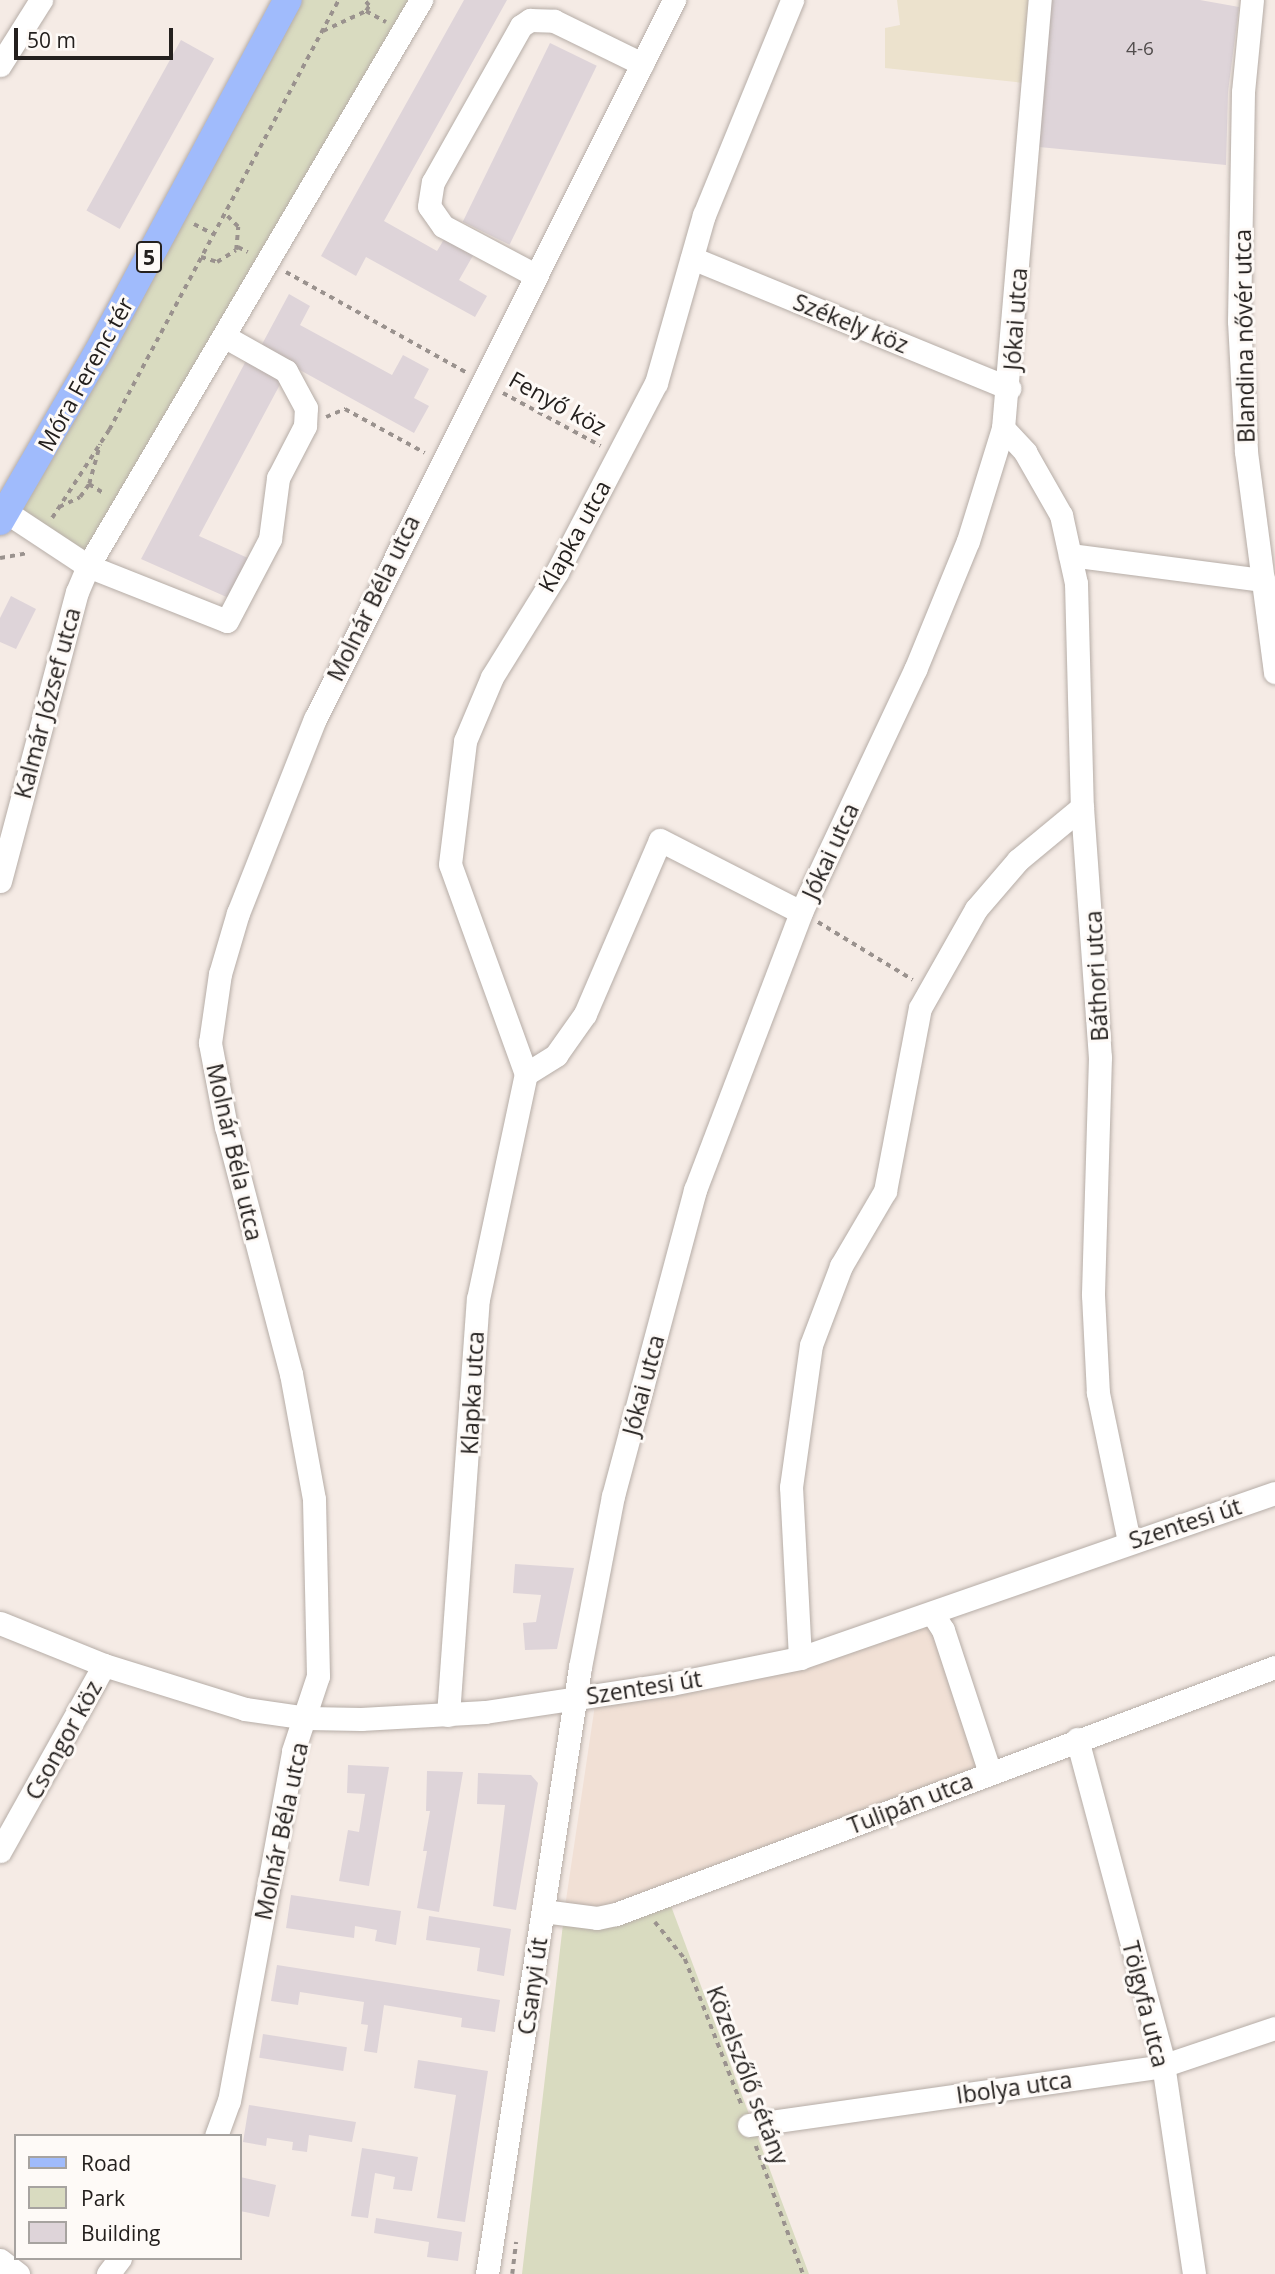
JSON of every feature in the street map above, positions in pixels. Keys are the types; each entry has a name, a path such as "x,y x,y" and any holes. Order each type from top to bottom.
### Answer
{"main road":[{"name":"Móra Ferenc tér","path":"3,517 97,354 288,0"}],"street":[{"path":"0,65 41,0"},
{"path":"88,566 421,0"},
{"name":"Molnár Béla utca","path":"217,2134 229,2101 293,1751 308,1718 318,1676 314,1499 291,1374 226,1127 210,1043 220,974 238,914 304,744 440,462 674,0"},
{"name":"Klapka utca","path":"448,1715 478,1299 526,1074 450,864 454,806 465,741 492,677 557,572 656,383 692,258 745,107 792,0"},
{"name":"Jókai utca","path":"575,1698 613,1496 695,1190 801,912 915,670 968,541 1003,428 1009,388 1040,0"},
{"name":"Blandina nővér utca","path":"1252,0 1242,165 1239,321 1246,452 1275,671"},
{"path":"535,275 443,226 429,206 433,182 514,32 535,10 642,64"},
{"name":"Székely köz","path":"692,258 1009,388"},
{"path":"223,336 286,370 300,390 305,426"},
{"name":"Móra Ferenc tér","path":"3,517 88,566 227,621 270,540 278,478 305,426"},
{"name":"Báthori utca","path":"1003,428 1025,452 1061,515 1076,583 1082,807 1100,1057 1093,1295 1098,1393 1129,1541"},
{"path":"1070,555 1263,580"},
{"name":"Kalmár József utca","path":"0,881 77,592 88,566"},
{"path":"800,1658 791,1487 811,1345 841,1266 885,1191 920,1008 975,909 1018,860 1082,807"},
{"path":"526,1074 556,1055 585,1014 660,840 801,912"},
{"name":"Szentesi út","path":"0,1623 104,1665 232,1706 308,1718 448,1715 671,1685 800,1658 1129,1541 1275,1493"},
{"path":"932,1613 943,1630 990,1773"},
{"name":"Csongor köz","path":"0,1851 104,1665"},
{"name":"Tulipán utca","path":"542,1911 597,1918 633,1908 1275,1667"},
{"name":"Csanyi út","path":"486,2274 575,1698"},
{"name":"Tölgyfa utca","path":"1077,1740 1163,2065 1194,2274"},
{"name":"Ibolya utca","path":"749,2125 1163,2065 1275,2028"},
{"path":"0,2260 18,2274"},
{"path":"107,2274 118,2260"}],"path":[{"path":"47,526 100,442 339,0"},
{"path":"322,32 366,12 369,6 364,0"},
{"path":"201,257 217,262 236,250 238,228 224,213"},
{"name":"Fenyő köz","path":"267,262 618,456"},
{"path":"305,426 345,409 440,462"},
{"path":"58,507 80,497 89,484 97,471 100,442"},
{"path":"0,558 30,552 36,544"},
{"path":"801,912 930,990"},
{"name":"Közelszőlő sétány","path":"633,1908 673,1938 685,1959 803,2274"}],"shaded area":[{"path":"897,0 1031,0 1024,83 885,68 885,28 900,25"},
{"path":"927,1618 982,1771 620,1907 565,1907 595,1705"}],"green space":[{"path":"289,0 420,0 88,566 8,511"},
{"path":"665,1890 809,2274 522,2274 565,1907 597,1912"}],"building":[{"path":"464,0 507,0 384,221 437,251 446,236 475,252 459,280 487,296 475,317 366,257 356,276 321,256"},
{"path":"1049,0 1200,0 1239,7 1228,92 1226,165 1039,147"},
{"path":"181,40 214,58 120,229 86,211"},
{"path":"550,43 597,66 510,245 463,222"},
{"path":"289,294 310,306 300,325 392,375 403,355 429,369 414,398 429,406 414,433 260,348"},
{"path":"248,357 284,377 199,536 250,559 231,599 141,559"},
{"path":"11,596 36,609 16,649 0,642 0,618"},
{"path":"515,1564 574,1568 557,1649 525,1650 523,1623 536,1622 541,1595 513,1593"},
{"path":"348,1765 389,1767 369,1886 339,1881 348,1830 359,1832 365,1794 347,1793"},
{"path":"427,1771 463,1772 439,1912 417,1908 427,1851 423,1851 430,1811 426,1811"},
{"path":"478,1773 531,1775 538,1783 516,1910 493,1906 505,1805 477,1804"},
{"path":"291,1895 401,1911 396,1945 375,1941 377,1930 355,1926 354,1938 286,1928"},
{"path":"429,1916 511,1929 504,1976 477,1971 480,1948 426,1940"},
{"path":"277,1965 500,2000 495,2032 461,2027 462,2018 384,2005 377,2053 364,2051 368,2025 361,2024 364,2002 300,1992 298,2005 271,2001"},
{"path":"263,2034 347,2047 343,2071 259,2058"},
{"path":"418,2060 488,2071 465,2222 437,2218 456,2095 414,2088"},
{"path":"249,2105 356,2122 352,2142 309,2135 307,2152 292,2150 293,2142 267,2138 266,2146 243,2142"},
{"path":"362,2148 418,2157 412,2191 393,2189 395,2177 375,2173 368,2218 351,2216"},
{"path":"242,2177 276,2185 269,2217 242,2211"},
{"path":"376,2218 462,2232 458,2261 427,2257 429,2242 374,2233"}]}
